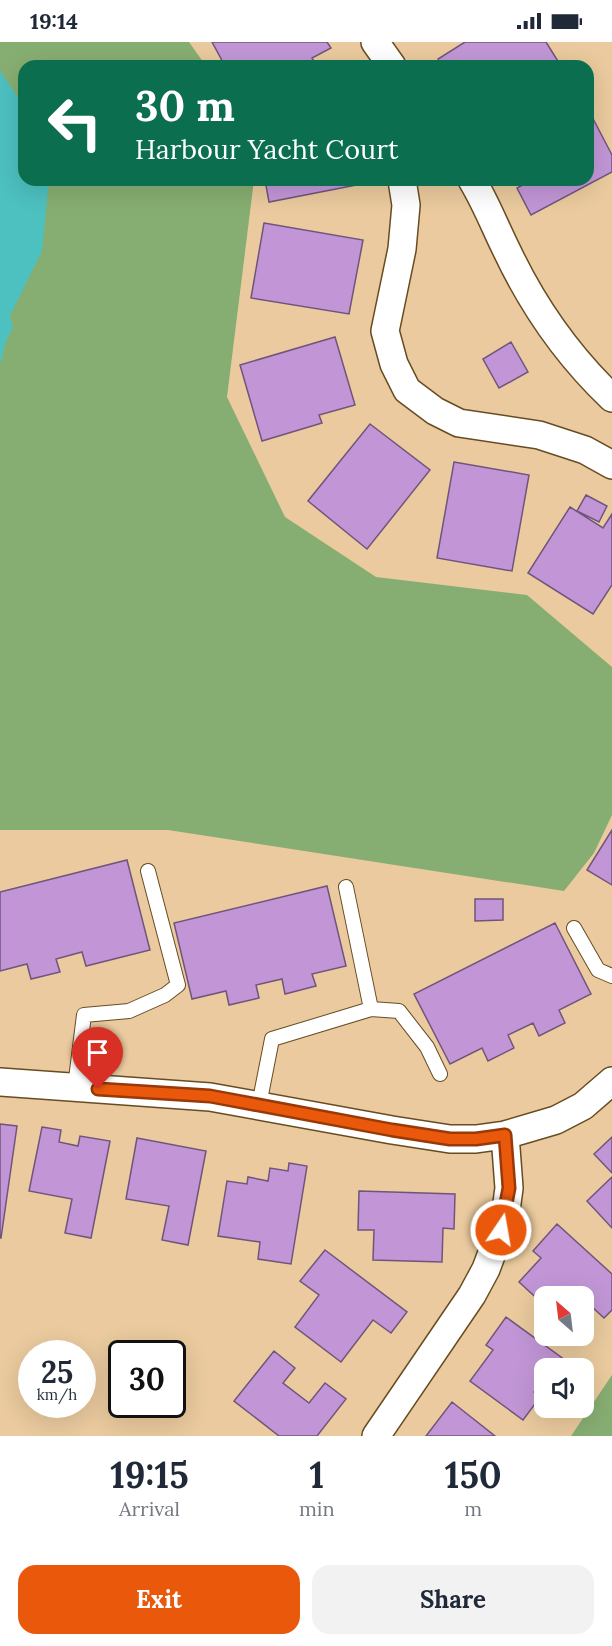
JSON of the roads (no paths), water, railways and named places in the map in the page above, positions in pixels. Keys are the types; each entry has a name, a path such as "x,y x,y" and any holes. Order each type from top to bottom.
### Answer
{"street":[{"path":"373,42 377,60"},
{"path":"373,42 387,60"},
{"path":"403,186 406,205 402,249 385,331 394,364 407,390 435,411 459,423 539,435 585,450 612,465"},
{"path":"475,186 530,296 559,339 588,375 612,398"},
{"path":"0,1082 210,1096 392,1130 450,1139 476,1139 505,1135 556,1120 583,1106 612,1081"},
{"path":"376,1436 472,1295 486,1269 497,1242 509,1188 505,1135"}],"lane":[{"path":"75,1087 84,1015 129,1011 165,996 178,985 148,871"},
{"path":"346,887 371,1009"},
{"path":"574,928 598,970 612,976"},
{"path":"259,1105 272,1039 371,1009 399,1011 427,1047 440,1074"}],"water":[{"path":"0,71 18,97 18,186 48,186 42,251 10,316 13,327 6,341 0,365"}]}
